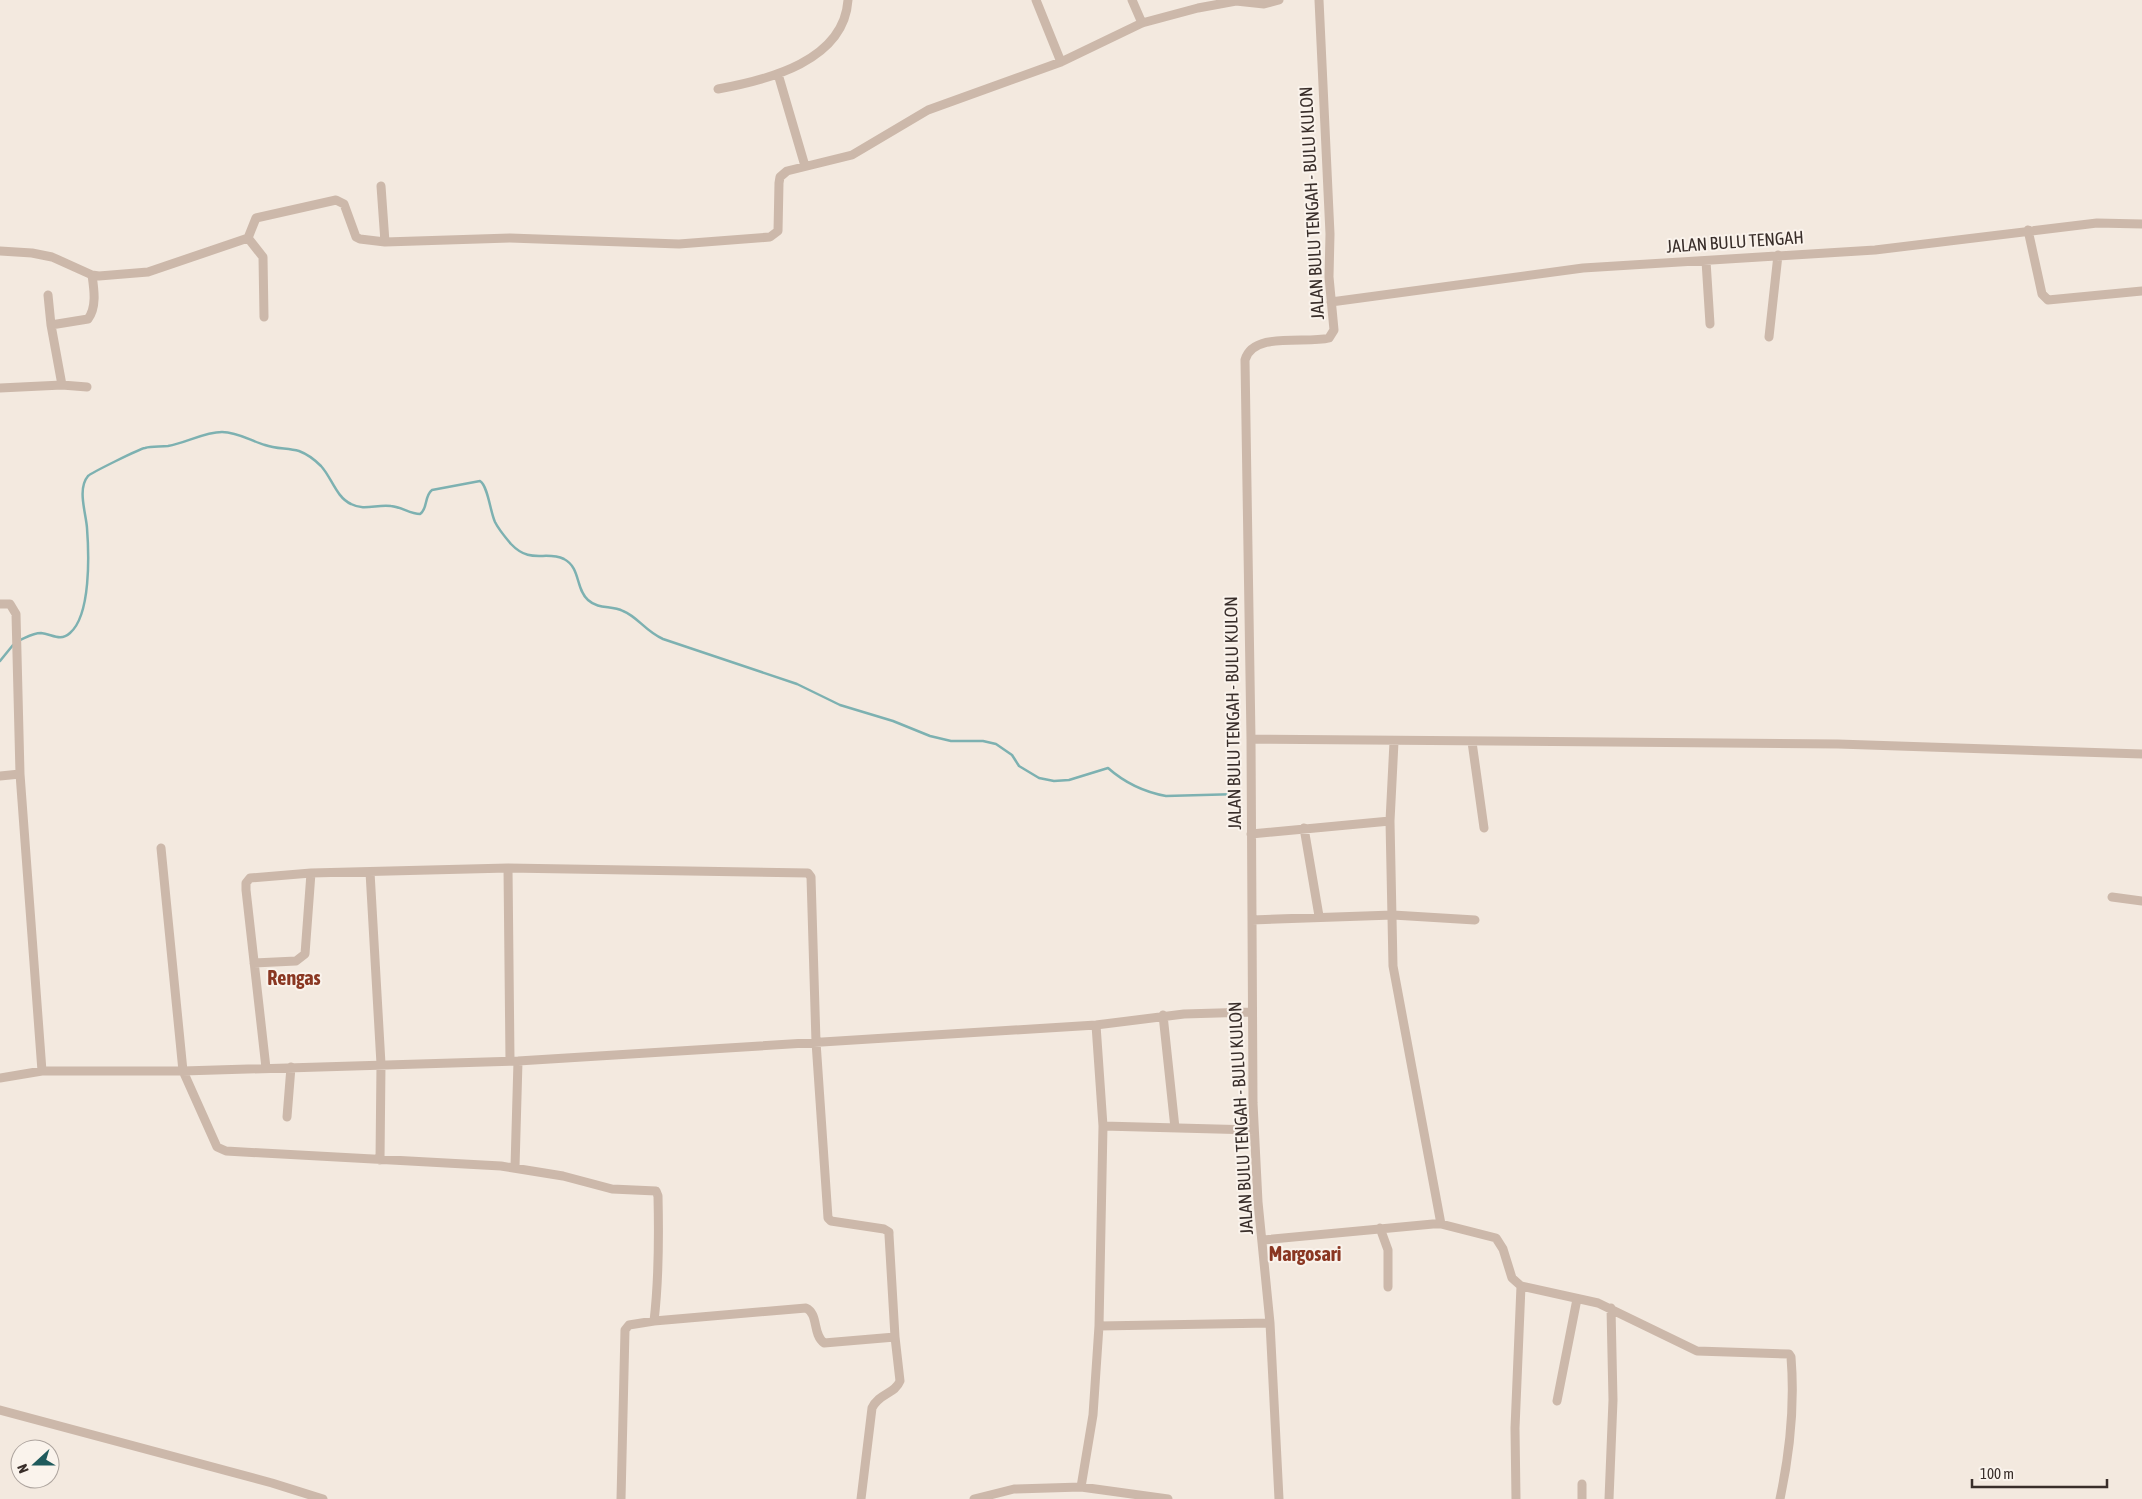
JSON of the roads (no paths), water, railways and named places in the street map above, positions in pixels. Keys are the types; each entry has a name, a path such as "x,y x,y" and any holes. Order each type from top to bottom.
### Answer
{"street":[{"path":"718,89 778,74 820,52 843,21 848,0"},
{"path":"1036,0 1061,62"},
{"path":"1132,0 1142,23"},
{"path":"0,251 32,252 52,257 92,275 148,272 248,238 256,218 336,200 344,204 356,237 385,242 510,238 679,244 770,237 778,231 779,226 780,177 792,169 852,155 928,110 1061,62 1142,23 1236,0 1264,4 1280,0"},
{"name":"JALAN BULU TENGAH - BULU KULON","path":"1279,1499 1270,1323 1258,1202 1254,1130 1251,739 1245,360 1251,348 1261,343 1329,338 1334,330 1335,324 1331,302 1319,0"},
{"path":"778,74 805,166"},
{"path":"381,186 385,242"},
{"name":"JALAN BULU TENGAH","path":"1331,302 1583,268 1706,261 1778,254 1875,250 2097,223 2142,224"},
{"path":"2028,230 2042,294 2048,300 2142,291"},
{"path":"248,238 263,257 264,317"},
{"path":"1769,337 1778,254"},
{"path":"1706,261 1710,324"},
{"path":"51,325 88,319 92,314 93,303 92,275"},
{"path":"48,295 51,325 62,385"},
{"path":"0,388 62,385 87,387"},
{"path":"0,604 10,604 16,614 20,774 42,1071"},
{"path":"1251,739 1394,742 1838,744 2142,754"},
{"path":"1394,742 1390,820 1393,966 1441,1224"},
{"path":"1472,742 1484,828"},
{"path":"0,776 20,774"},
{"path":"1251,834 1390,820"},
{"path":"1304,828 1319,916"},
{"path":"161,848 183,1071 214,1143 222,1149 515,1167 562,1176 612,1189 656,1190 658,1196 659,1233 658,1282 654,1321"},
{"path":"266,1068 246,883 250,878 311,873 508,868 808,872 811,877 816,1042 828,1218 831,1222 884,1228 889,1232 895,1337 900,1381 898,1387 881,1396 872,1408 861,1499"},
{"path":"508,868 514,1060 515,1167"},
{"path":"370,872 381,1064 380,1160"},
{"path":"254,963 281,963 296,961 304,957 311,873"},
{"path":"2112,897 2142,900"},
{"path":"1252,920 1319,916 1393,915 1475,920"},
{"path":"0,1078 42,1071 183,1071 514,1060 1096,1024 1162,1015 1252,1012"},
{"path":"1162,1015 1175,1128"},
{"path":"1081,1487 1093,1415 1099,1326 1103,1126 1096,1024"},
{"path":"286,1117 291,1067"},
{"path":"1103,1126 1254,1130"},
{"path":"1263,1240 1441,1224 1496,1238 1503,1249 1512,1278 1521,1286 1598,1303 1697,1351 1789,1354 1792,1357 1793,1410 1789,1455 1780,1499"},
{"path":"1380,1228 1388,1250 1388,1287"},
{"path":"1516,1499 1515,1428 1521,1286"},
{"path":"1557,1401 1577,1299"},
{"path":"621,1499 625,1330 629,1325 654,1321 806,1308 812,1314 817,1336 824,1343 895,1337"},
{"path":"1609,1499 1613,1400 1611,1308"},
{"path":"1099,1326 1270,1323"},
{"path":"0,1410 272,1483 323,1499"},
{"path":"1582,1484 1582,1499"},
{"path":"974,1499 1014,1490 1081,1487 1168,1499"}],"waterway":[{"path":"20,640 38,633 56,637 66,636 77,624 82,613 88,568 83,488 88,476 115,461 145,448 182,443 215,432 228,432 269,446 299,451 314,459 325,471 342,497 351,504 361,507 391,506 420,514 432,490 480,481 485,488 495,522 511,544 518,550 532,556 551,556 564,559 573,568 581,590 592,603 619,609 663,639 797,684 840,705 893,721 930,736 951,741 983,741 996,744 1012,755 1019,766 1039,778 1054,781 1069,780 1108,768 1135,786 1166,796 1239,794"},
{"path":"0,661 13,645"}],"district":[{"name":"Rengas","path":"294,978"},
{"name":"Margosari","path":"1305,1254"}]}
